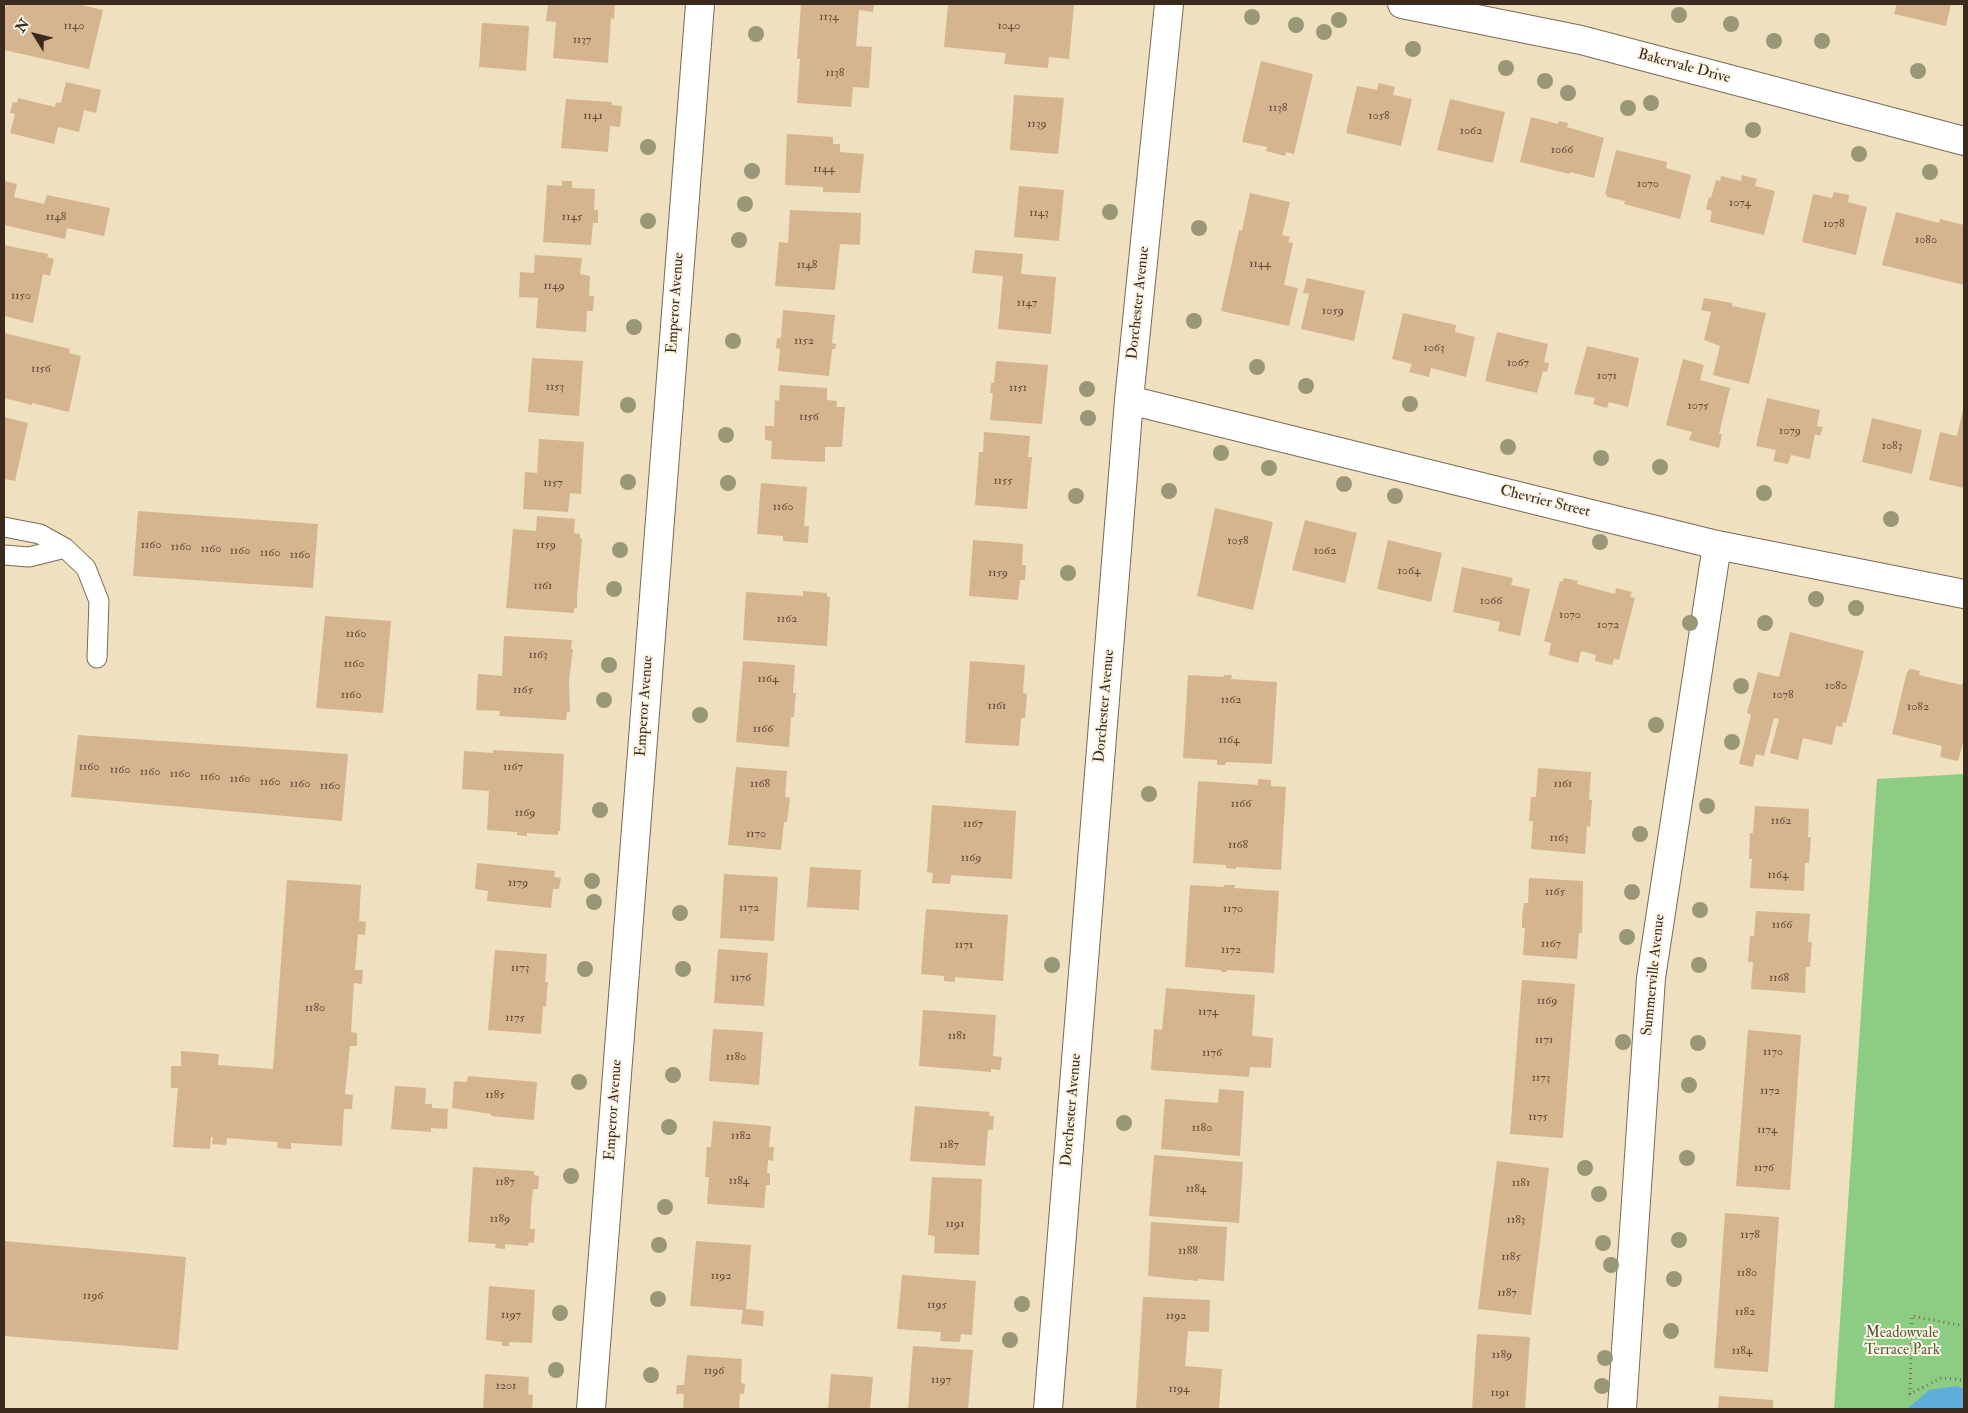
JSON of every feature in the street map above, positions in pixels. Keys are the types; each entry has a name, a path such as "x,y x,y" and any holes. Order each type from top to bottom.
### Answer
{"street":[{"name":"Emperor Avenue","path":"591,1409 700,4"},
{"name":"Dorchester Avenue","path":"1048,1409 1129,400 1169,4"},
{"name":"Bakervale Drive","path":"1402,4 1581,40 1964,141"},
{"name":"Chevrier Street","path":"1129,400 1717,544 1964,594"},
{"name":"Summerville Avenue","path":"1622,1409 1651,978 1717,544"}],"lane":[{"path":"4,527 40,534 65,548 86,568 99,601 97,658"},
{"path":"4,555 29,557 65,548"}],"path":[{"path":"1964,1326 1912,1316 1910,1394 1941,1378 1964,1380"}],"green space":[{"name":"Meadowvale Terrace Park","path":"1964,774 1964,1409 1834,1409 1877,779"}],"water":[{"path":"1956,1386 1964,1389 1964,1409 1907,1409 1929,1390"}],"building":[{"path":"6,4 77,4 103,10 89,69 4,50 4,15"},
{"path":"548,4 615,4 614,19 611,18 608,63 553,58 556,22 546,21"},
{"path":"801,4 874,4 873,12 859,10 856,46 872,47 869,88 853,87 851,107 797,103 800,59 797,59"},
{"path":"948,4 1074,5 1069,59 1049,57 1048,68 1004,64 1006,53 944,47"},
{"path":"1897,4 1951,4 1946,26 1894,14"},
{"path":"482,23 529,26 526,71 479,67"},
{"path":"1261,61 1313,74 1294,154 1286,152 1285,156 1266,151 1267,147 1242,142"},
{"path":"66,82 101,90 96,113 84,110 79,132 58,127 54,144 10,133 15,114 10,113 13,102 17,103 18,98 55,107 56,102 61,103"},
{"path":"1379,83 1395,87 1393,95 1412,99 1401,146 1346,133 1357,86 1377,90"},
{"path":"1014,95 1064,98 1058,154 1010,150"},
{"path":"566,99 612,102 611,105 622,106 620,127 610,126 608,152 561,148"},
{"path":"1450,99 1505,112 1493,163 1437,150"},
{"path":"1531,117 1558,124 1559,121 1568,123 1567,127 1604,138 1594,178 1520,162"},
{"path":"787,134 833,137 833,144 840,144 840,152 864,154 860,193 823,192 823,187 785,185"},
{"path":"1616,150 1667,162 1666,168 1691,175 1680,219 1624,204 1625,201 1607,197 1605,194"},
{"path":"1742,175 1757,179 1755,186 1775,191 1764,235 1710,222 1712,211 1706,209 1716,180 1720,181 1721,176 1741,181"},
{"path":"4,181 17,184 14,197 44,204 47,195 110,208 104,236 67,228 65,239 4,225"},
{"path":"562,181 572,181 572,188 595,189 594,210 598,210 598,223 593,223 591,245 543,242 547,185 562,186"},
{"path":"1019,186 1064,190 1059,241 1014,237"},
{"path":"1834,192 1849,195 1848,202 1867,207 1856,255 1802,242 1813,194 1832,198"},
{"path":"1250,193 1290,202 1282,235 1290,237 1288,242 1293,243 1284,285 1298,288 1289,326 1221,311 1239,230 1242,231"},
{"path":"790,210 861,213 860,245 840,244 835,290 775,286 779,242 788,243"},
{"path":"1896,212 1939,223 1940,219 1964,225 1964,285 1882,265"},
{"path":"4,245 48,254 47,257 54,259 50,276 43,274 33,323 4,316"},
{"path":"975,250 1023,254 1021,274 1056,277 1051,334 998,329 1003,276 972,273"},
{"path":"535,255 582,258 580,274 590,276 589,296 594,296 593,311 587,311 586,332 536,328 538,298 519,297 520,272 534,273"},
{"path":"1307,278 1365,291 1354,341 1301,329 1309,294 1303,293"},
{"path":"1704,298 1732,303 1732,306 1766,313 1749,384 1713,375 1720,346 1704,340 1711,312 1701,310"},
{"path":"783,310 835,315 832,343 836,344 835,349 832,349 829,376 778,371 780,349 776,348 777,338 781,338"},
{"path":"1403,313 1456,325 1455,332 1475,337 1466,377 1431,368 1429,377 1409,372 1412,364 1392,359"},
{"path":"1497,332 1548,344 1544,362 1549,363 1547,372 1543,371 1537,393 1485,381"},
{"path":"4,333 70,349 69,353 81,356 69,412 4,398"},
{"path":"1587,346 1639,358 1628,407 1609,402 1607,408 1593,404 1595,398 1574,394"},
{"path":"532,358 583,361 579,416 528,412"},
{"path":"1683,359 1704,365 1700,380 1730,388 1719,434 1722,434 1719,448 1689,440 1692,432 1666,425"},
{"path":"996,361 1048,365 1042,424 990,420 993,393 990,393 991,383 994,383"},
{"path":"780,385 827,388 827,400 837,401 836,407 845,407 842,447 825,447 825,462 771,459 772,441 765,440 765,426 774,426 775,400 779,401"},
{"path":"1767,398 1820,410 1817,426 1823,427 1820,436 1815,434 1810,459 1791,455 1788,464 1773,461 1776,450 1756,446"},
{"path":"1963,410 1964,488 1929,480 1940,432 1957,436"},
{"path":"4,417 28,423 15,481 4,479"},
{"path":"1872,418 1922,430 1912,474 1862,462"},
{"path":"984,432 1030,436 1028,457 1032,457 1027,509 975,505 979,452 983,452"},
{"path":"539,439 584,442 581,494 570,493 568,512 523,509 525,472 537,473"},
{"path":"761,483 807,487 804,526 809,526 808,543 783,541 783,536 757,534"},
{"path":"1215,508 1273,522 1253,610 1197,596"},
{"path":"138,511 318,524 313,588 133,576"},
{"path":"537,516 575,519 574,533 580,534 582,539 577,608 574,608 574,613 506,608 513,529 536,531"},
{"path":"1305,520 1357,533 1345,583 1292,570"},
{"path":"973,540 1023,544 1022,565 1026,565 1025,580 1020,580 1018,600 969,596"},
{"path":"1388,540 1442,553 1431,602 1377,589"},
{"path":"1462,567 1513,578 1511,585 1530,589 1520,636 1498,631 1500,622 1453,612"},
{"path":"1564,578 1578,581 1577,584 1615,594 1616,588 1632,592 1630,597 1635,598 1619,660 1614,659 1612,665 1595,661 1596,655 1581,651 1578,663 1549,655 1551,643 1544,641 1560,581 1562,582"},
{"path":"803,591 827,593 827,597 830,597 827,646 743,640 746,592 803,596"},
{"path":"325,616 391,621 383,713 316,708"},
{"path":"1790,632 1864,651 1846,723 1843,722 1842,727 1836,726 1832,745 1803,738 1798,760 1770,753 1779,719 1774,718 1764,756 1756,754 1753,767 1739,764 1751,715 1747,713 1758,672 1779,677"},
{"path":"504,636 572,640 571,649 573,649 569,680 570,712 567,712 566,720 499,716 500,711 476,710 478,674 502,676"},
{"path":"743,661 795,665 793,693 796,693 794,717 791,717 789,747 736,742"},
{"path":"970,661 1025,665 1023,693 1027,694 1025,718 1021,718 1019,746 965,743"},
{"path":"1910,669 1920,671 1919,675 1962,685 1964,679 1964,739 1958,761 1940,757 1942,746 1892,734 1907,672"},
{"path":"1188,675 1224,677 1224,675 1232,675 1231,679 1277,682 1272,764 1226,762 1225,765 1217,765 1217,760 1183,758"},
{"path":"78,735 348,754 342,821 71,797"},
{"path":"493,750 564,754 560,831 558,831 558,835 527,833 527,836 517,835 517,832 487,830 489,791 462,789 464,751 493,753"},
{"path":"736,767 787,771 785,797 790,798 787,822 784,822 781,850 728,845"},
{"path":"1538,768 1591,772 1589,800 1592,800 1590,827 1587,826 1585,854 1531,849 1533,821 1529,821 1531,797 1536,797"},
{"path":"1258,779 1271,780 1271,786 1286,787 1281,870 1236,867 1236,869 1226,868 1226,865 1193,863 1198,781 1258,785"},
{"path":"932,805 1016,811 1012,879 951,875 950,884 932,883 933,873 927,872"},
{"path":"1755,806 1809,809 1808,837 1811,837 1809,863 1805,863 1804,891 1750,888 1752,859 1749,859 1750,833 1753,833"},
{"path":"477,863 555,871 554,877 561,878 559,889 553,889 551,908 487,901 488,891 475,889"},
{"path":"810,867 861,870 859,910 807,907"},
{"path":"724,874 778,877 774,941 720,938"},
{"path":"1529,878 1583,881 1582,933 1579,933 1577,959 1523,955 1525,928 1522,928 1522,916 1524,903 1528,903"},
{"path":"287,880 361,885 359,921 366,922 365,935 358,934 355,970 363,970 362,984 354,983 351,1032 357,1033 357,1046 350,1046 345,1094 353,1095 352,1109 344,1109 342,1146 291,1143 291,1149 277,1148 278,1142 227,1138 226,1145 212,1144 213,1137 211,1137 210,1149 173,1147 178,1088 171,1088 171,1066 181,1066 181,1051 219,1054 218,1065 273,1069"},
{"path":"1190,885 1224,887 1224,885 1235,885 1234,888 1279,891 1274,973 1227,970 1227,972 1221,972 1221,970 1185,967"},
{"path":"926,909 1008,915 1003,981 955,977 955,982 944,981 944,976 921,974"},
{"path":"1756,911 1810,914 1808,942 1812,942 1810,967 1806,967 1805,993 1751,989 1753,962 1748,962 1750,936 1754,936"},
{"path":"718,949 768,953 764,1006 714,1003"},
{"path":"495,950 547,954 545,982 548,982 546,1007 543,1006 541,1034 488,1030"},
{"path":"1522,980 1575,984 1563,1138 1510,1134"},
{"path":"1166,988 1255,995 1252,1036 1273,1038 1271,1068 1250,1067 1249,1077 1151,1070 1154,1029 1162,1030"},
{"path":"923,1010 996,1015 993,1056 1002,1057 1000,1070 991,1069 991,1072 919,1066"},
{"path":"713,1029 763,1032 759,1085 709,1081"},
{"path":"1748,1030 1801,1035 1790,1190 1736,1186"},
{"path":"468,1076 537,1082 534,1120 491,1116 491,1114 452,1108 454,1081 467,1082"},
{"path":"395,1086 426,1088 425,1104 432,1104 432,1108 448,1109 447,1129 431,1128 431,1132 391,1129"},
{"path":"1219,1089 1244,1091 1240,1156 1161,1149 1165,1099 1218,1103"},
{"path":"915,1106 990,1112 989,1116 994,1116 993,1130 988,1130 985,1166 910,1161"},
{"path":"713,1121 771,1126 769,1147 774,1147 773,1161 768,1160 767,1173 770,1173 770,1185 766,1185 764,1208 707,1204 709,1177 705,1177 707,1147 711,1147"},
{"path":"1154,1155 1243,1162 1239,1223 1149,1216"},
{"path":"1497,1161 1549,1168 1531,1315 1478,1309"},
{"path":"473,1167 534,1171 534,1175 539,1176 538,1189 533,1189 531,1209 530,1229 535,1229 534,1243 529,1242 528,1246 505,1244 505,1249 495,1248 496,1244 468,1242"},
{"path":"932,1177 982,1179 979,1255 934,1253 935,1236 928,1235"},
{"path":"1725,1213 1779,1217 1768,1372 1714,1368"},
{"path":"1151,1222 1227,1227 1224,1281 1198,1279 1198,1281 1148,1276"},
{"path":"4,1241 186,1257 178,1350 4,1336"},
{"path":"696,1241 751,1245 746,1309 764,1311 763,1326 741,1324 743,1310 690,1306"},
{"path":"902,1275 976,1281 972,1335 961,1334 960,1342 940,1341 941,1332 897,1329"},
{"path":"489,1286 535,1290 532,1343 509,1342 509,1346 502,1346 502,1342 486,1340"},
{"path":"1143,1297 1210,1300 1209,1332 1188,1331 1185,1366 1222,1369 1219,1409 1136,1409"},
{"path":"1477,1334 1530,1337 1525,1409 1472,1409"},
{"path":"913,1346 973,1350 968,1409 908,1409"},
{"path":"687,1355 742,1359 741,1383 745,1384 744,1394 740,1394 739,1409 683,1409 684,1394 676,1394 677,1385 684,1385"},
{"path":"485,1374 529,1377 528,1394 533,1395 532,1409 483,1409"},
{"path":"831,1374 873,1377 870,1409 828,1409"},
{"path":"1719,1396 1773,1400 1773,1409 1718,1409"}]}
